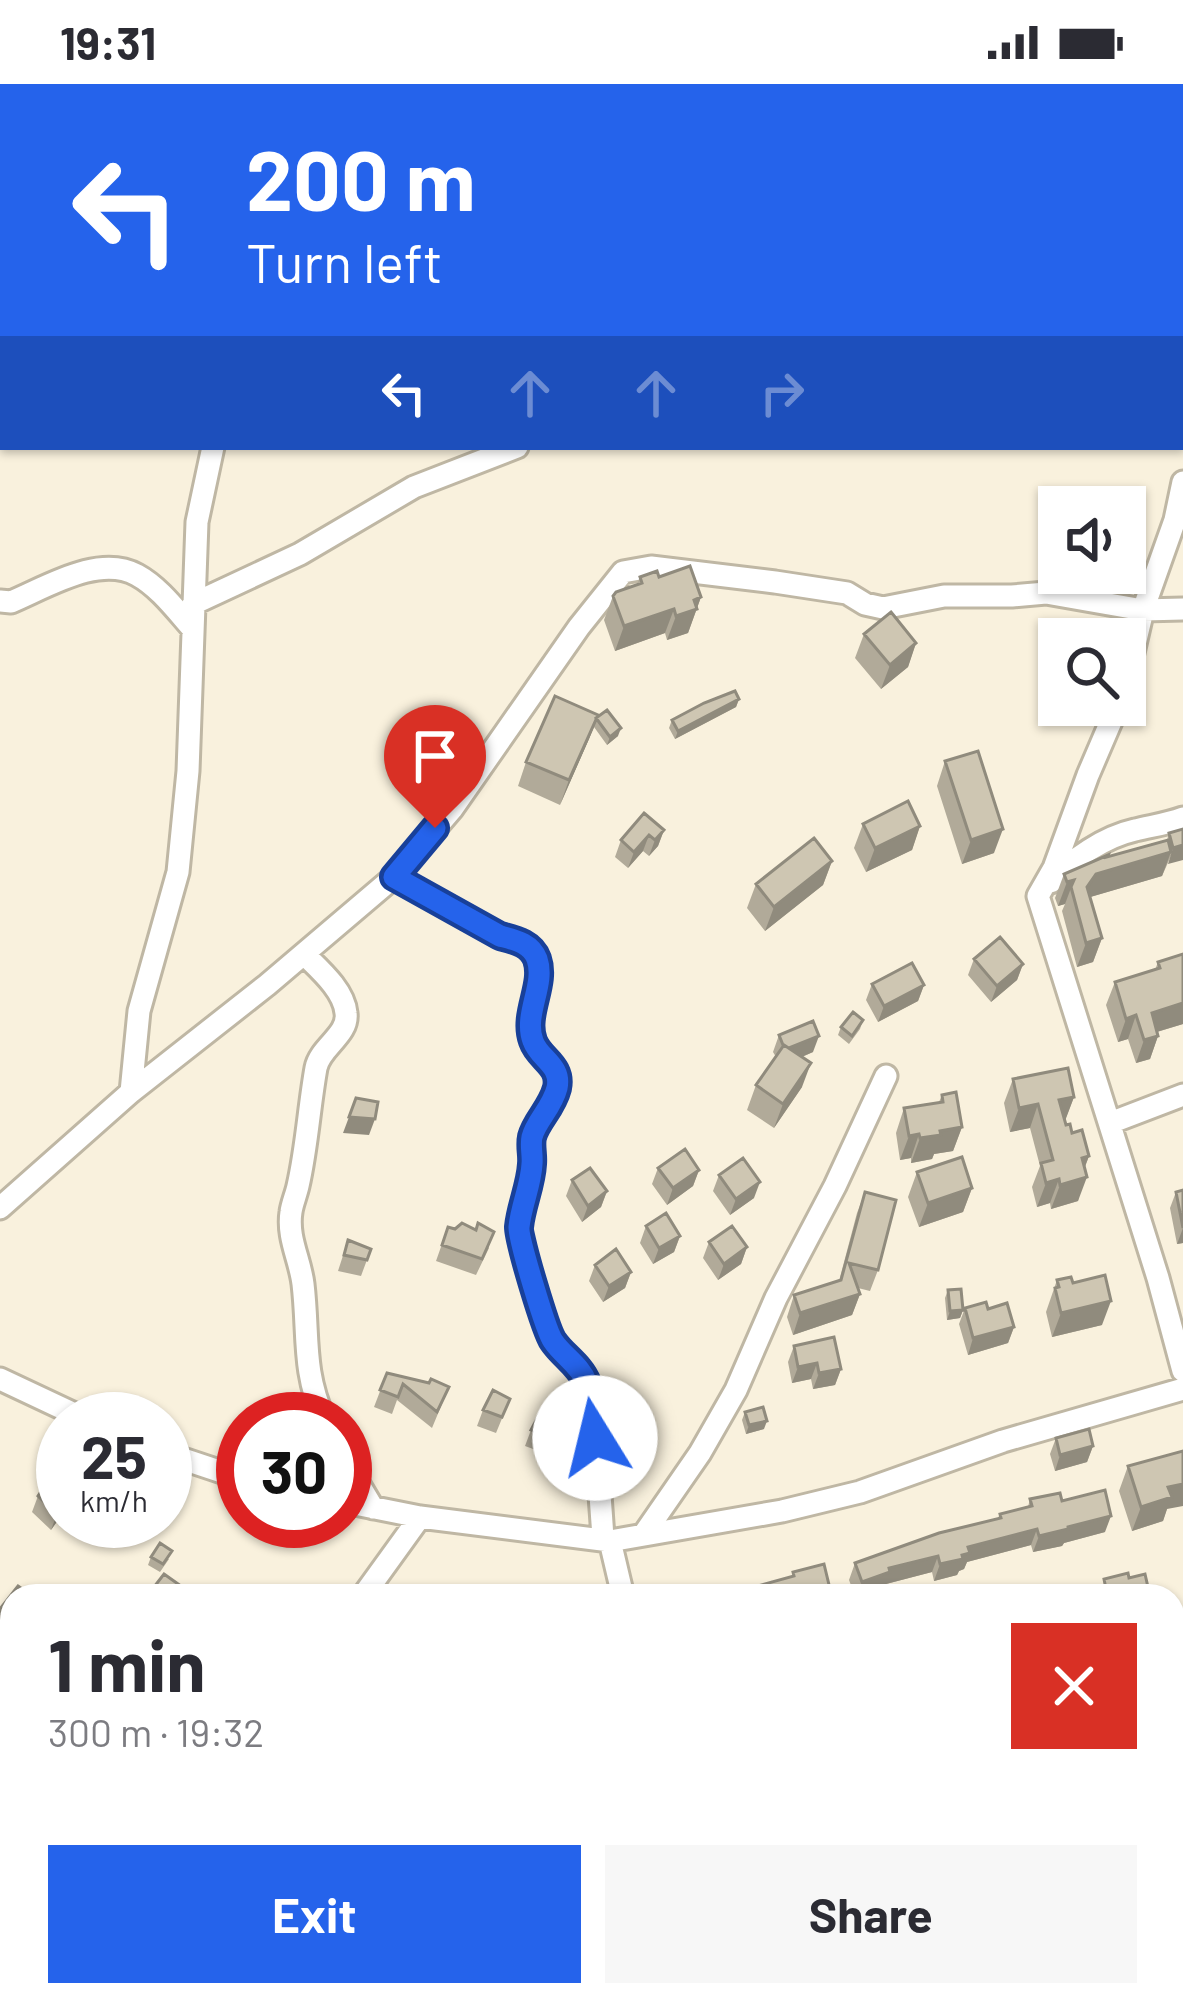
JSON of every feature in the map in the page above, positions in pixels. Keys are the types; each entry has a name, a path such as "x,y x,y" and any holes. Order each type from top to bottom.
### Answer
{"street":[{"path":"131,1092 139,1011 178,872 188,771 197,523 212,450"},
{"path":"193,604 300,554 414,487 509,450"},
{"path":"1142,618 1183,482"},
{"path":"0,1208 131,1092 394,877 452,809 623,572 651,567 775,582 847,593 883,608 944,596 1046,593 1144,610 1183,609"},
{"path":"0,601 11,602 83,572 123,570 140,576 192,628"},
{"path":"1109,726 1054,868 1038,896 1183,1371"},
{"path":"1038,896 1063,869 1097,846 1130,831 1183,818"},
{"path":"394,877 500,936 519,941 536,956 532,1038 556,1071 558,1083 531,1141 532,1164 518,1237 544,1326 588,1384 606,1540 619,1584"},
{"path":"304,954 331,982 346,1010 343,1028 317,1063 291,1214 290,1237 303,1282 307,1372 314,1392"},
{"path":"644,1534 736,1390 886,1076"},
{"path":"1110,1123 1183,1095"},
{"path":"0,1378 36,1395"},
{"path":"373,1508 606,1540 782,1511 860,1492 1003,1441 1183,1389"},
{"path":"372,1584 420,1517"}],"building":[{"path":"690,566 701,597 694,600 697,609 676,616 674,609 624,626 613,596 616,592 642,583 640,577 657,571 659,577"},
{"path":"891,612 916,643 890,665 864,634"},
{"path":"735,691 739,699 678,731 672,720"},
{"path":"555,696 598,715 569,780 526,762"},
{"path":"607,710 621,728 610,737 596,718"},
{"path":"978,751 1003,829 971,840 945,761"},
{"path":"908,801 920,826 875,848 863,824"},
{"path":"644,813 664,830 655,840 649,835 634,852 621,840"},
{"path":"1183,829 1183,845 1173,848 1169,833"},
{"path":"814,838 832,861 774,907 756,884"},
{"path":"1168,840 1171,852 1096,874 1087,887 1102,938 1086,943 1071,887 1074,880 1067,882 1064,874 1108,855"},
{"path":"1000,937 1023,964 997,986 974,959"},
{"path":"1183,954 1183,1003 1152,1013 1158,1036 1144,1040 1136,1015 1126,1019 1115,982 1160,968 1158,962"},
{"path":"912,963 924,985 884,1006 872,984"},
{"path":"853,1012 863,1020 852,1036 841,1027"},
{"path":"813,1021 819,1036 789,1048 783,1045 779,1035"},
{"path":"784,1045 811,1063 783,1104 756,1085"},
{"path":"1068,1068 1074,1097 1059,1100 1072,1133 1082,1130 1089,1156 1082,1158 1087,1177 1060,1185 1059,1179 1046,1183 1041,1163 1053,1160 1038,1104 1019,1108 1013,1079"},
{"path":"956,1092 962,1127 940,1131 941,1135 909,1136 904,1108 943,1102 942,1095"},
{"path":"356,1098 378,1102 375,1119 349,1117"},
{"path":"685,1149 699,1170 673,1188 658,1168"},
{"path":"962,1157 972,1188 928,1203 917,1172"},
{"path":"743,1158 760,1182 736,1199 719,1175"},
{"path":"590,1168 607,1191 588,1206 572,1180"},
{"path":"1183,1190 1183,1228 1176,1192"},
{"path":"865,1192 896,1200 878,1270 849,1263 860,1294 800,1313 794,1295 841,1280"},
{"path":"666,1213 680,1236 659,1248 646,1226"},
{"path":"462,1223 476,1230 478,1223 494,1232 482,1259 442,1245 448,1227 455,1229"},
{"path":"732,1226 747,1247 724,1264 709,1242"},
{"path":"348,1240 371,1249 367,1260 344,1255"},
{"path":"616,1249 631,1272 609,1286 595,1265"},
{"path":"1105,1275 1111,1301 1061,1313 1057,1280 1071,1277 1073,1283"},
{"path":"961,1289 963,1310 950,1311 948,1290"},
{"path":"986,1302 988,1309 1007,1303 1014,1327 973,1338 965,1308"},
{"path":"834,1337 841,1369 819,1373 817,1363 798,1367 794,1346"},
{"path":"387,1373 429,1383 431,1379 449,1387 437,1412 403,1384 398,1397 380,1390"},
{"path":"493,1390 510,1399 502,1417 483,1410"},
{"path":"763,1407 767,1421 749,1425 745,1412"},
{"path":"542,1409 558,1413 549,1437 531,1430"},
{"path":"1089,1429 1093,1446 1060,1455 1056,1438"},
{"path":"1183,1451 1183,1484 1168,1487 1172,1497 1141,1507 1128,1466"},
{"path":"1105,1490 1111,1516 1068,1529 1039,1536 1037,1529 968,1547 970,1553 962,1555 963,1559 940,1564 938,1556 889,1568 890,1572 862,1582 855,1563 939,1533 1001,1518 1000,1514 1032,1506 1030,1499 1060,1493 1062,1501"},
{"path":"157,1548 172,1551 163,1564 151,1557"},
{"path":"824,1564 829,1584 765,1584 794,1576 793,1572"},
{"path":"164,1574 178,1584 156,1584"},
{"path":"1145,1574 1147,1584 1105,1584 1104,1579"}],"route":[{"path":"435,828 394,877 500,936 519,941 536,956 532,1038 556,1071 558,1083 531,1141 532,1164 518,1237 544,1326 588,1384 595,1438"}]}
